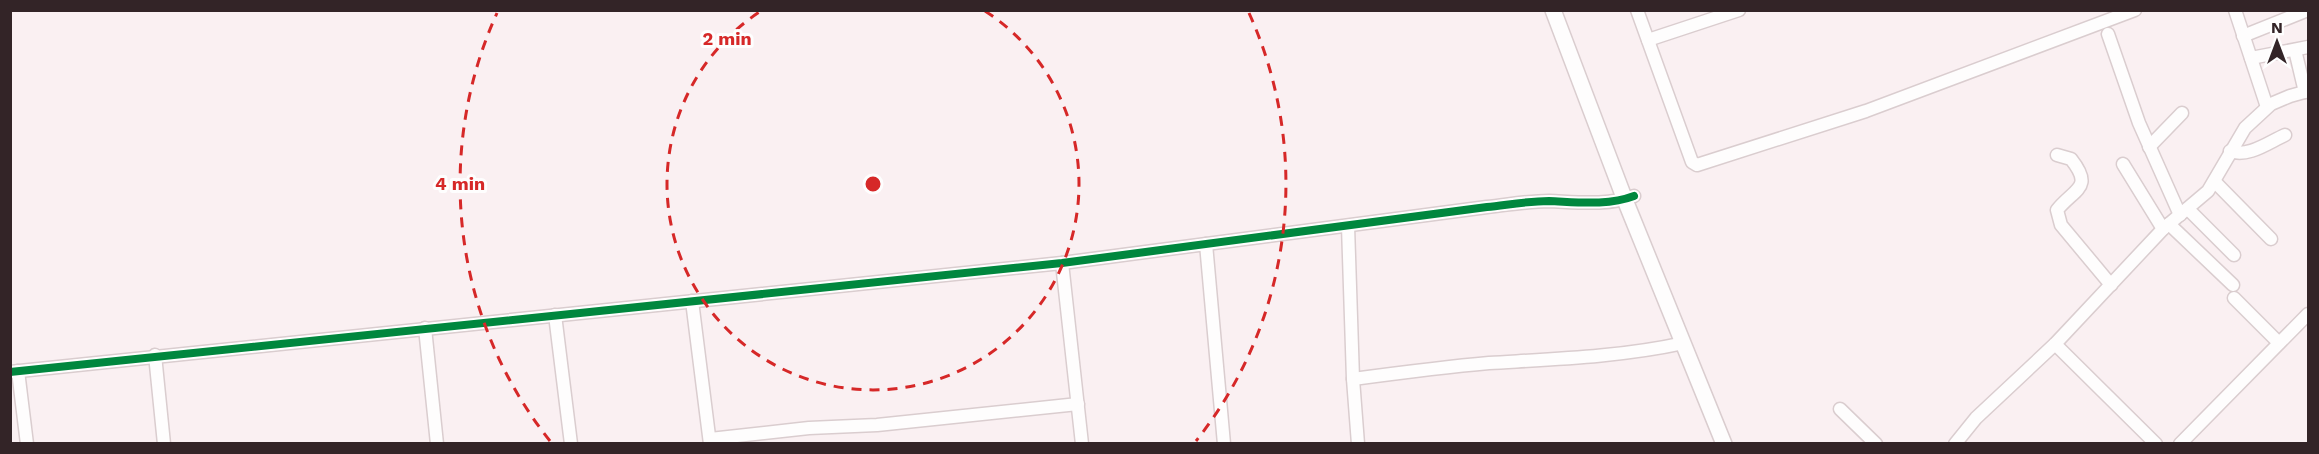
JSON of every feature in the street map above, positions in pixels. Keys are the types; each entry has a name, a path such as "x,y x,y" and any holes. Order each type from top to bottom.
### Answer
{"main road":[{"path":"1558,12 1724,444"},
{"path":"1630,198 1733,444"}],"street":[{"path":"1637,10 1692,162 1697,165 1876,108 2135,10"},
{"path":"1648,40 1739,10"},
{"path":"2235,10 2267,107"},
{"path":"2243,36 2308,10"},
{"path":"2108,34 2139,123 2184,212 2234,255"},
{"path":"2251,58 2308,48"},
{"path":"1955,444 1976,418 2055,344 2166,226 2216,182 2230,151 2245,128 2267,107 2290,96 2307,92 2295,50"},
{"path":"2150,147 2182,113"},
{"path":"2230,151 2242,154 2285,135"},
{"path":"2057,155 2071,159 2083,177 2082,184 2057,210 2061,225 2110,285"},
{"path":"2123,164 2166,226 2234,292 2279,343"},
{"path":"2216,182 2271,239"},
{"path":"27,444 14,372 1062,263 1538,202 1584,203 1630,198"},
{"path":"1348,225 1353,380 1358,444"},
{"path":"1206,244 1224,444"},
{"path":"1062,263 1082,444"},
{"path":"692,301 710,441 809,428 911,422 1077,404"},
{"path":"2180,444 2308,314"},
{"path":"555,315 571,444"},
{"path":"425,328 437,444"},
{"path":"1353,380 1438,368 1553,361 1628,353 1684,343"},
{"path":"2055,344 2156,444"},
{"path":"155,356 164,444"},
{"path":"1840,409 1876,444"}],"cycle path":[{"path":"10,372 1062,263 1525,202 1603,202 1634,196"}]}
